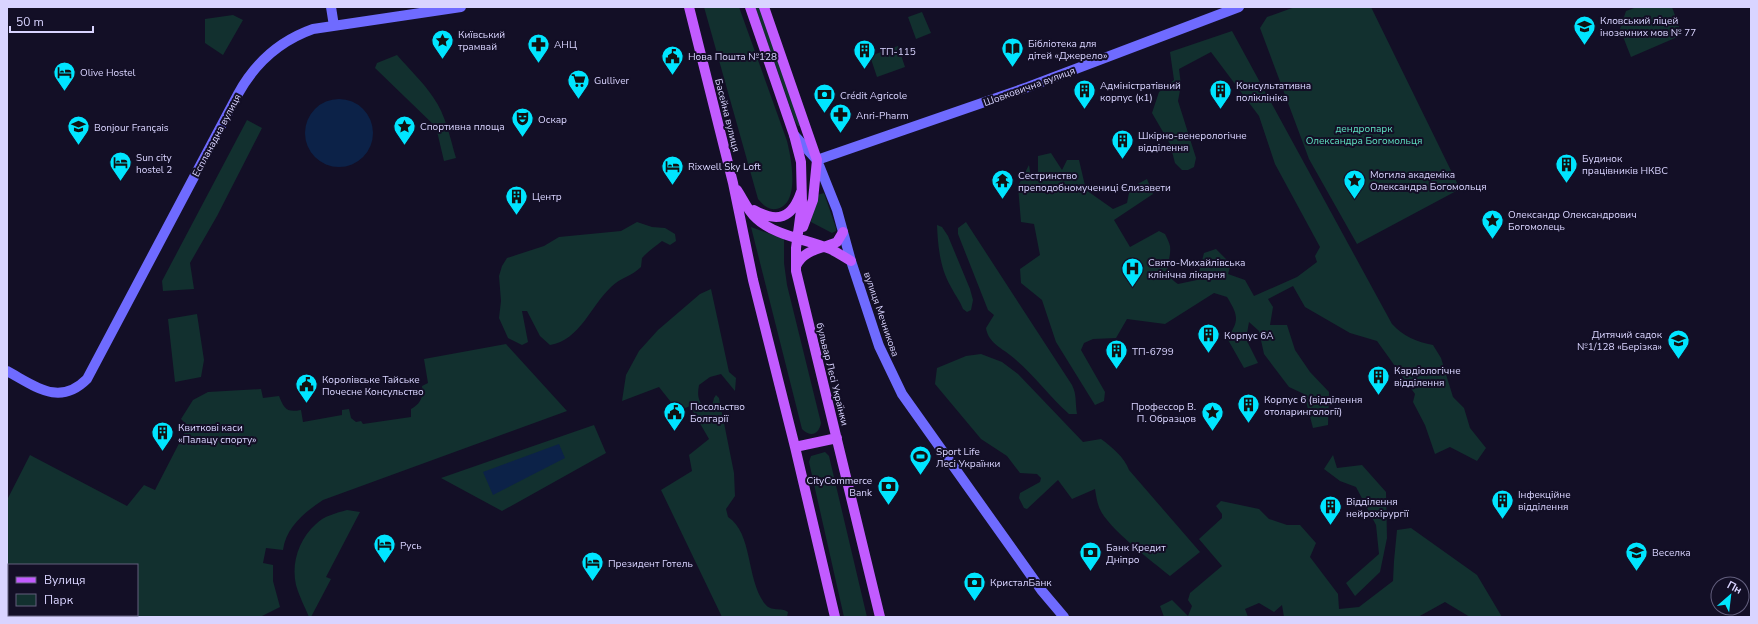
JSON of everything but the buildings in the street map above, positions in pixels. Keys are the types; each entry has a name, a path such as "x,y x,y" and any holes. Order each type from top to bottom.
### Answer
{"main road":[{"name":"Басейна вулиця","path":"689,7 733,183"},
{"path":"692,20 694,7"},
{"path":"750,7 794,135"},
{"path":"764,7 817,160 813,200 805,224 798,238"},
{"name":"бульвар Лесі Українки","path":"794,135 801,162 802,204 796,266 800,291 880,617"},
{"path":"733,183 750,212 760,221 776,230 824,247 851,261"},
{"path":"733,183 753,280 795,447 835,617"},
{"path":"744,201 754,210 766,217 779,218 785,215 793,207 802,188"},
{"path":"796,266 798,260 810,251 837,242 843,232"},
{"path":"795,447 837,438"}],"street":[{"path":"331,7 334,26"},
{"name":"Еспланадна вулиця","path":"7,371 48,392 56,394 69,392 86,379 247,78 272,51 300,34 313,29 461,7"},
{"name":"Шовковична вулиця","path":"817,160 1028,87 1239,7"},
{"name":"вулиця Мечникова","path":"794,135 817,160 837,210 851,261 879,346 902,394 1042,591 1064,617"}],"green space":[{"path":"704,7 739,7 787,141 792,168 792,190 789,199 784,206 771,209 766,207 758,199"},
{"path":"755,7 761,7 801,126 798,126 795,121"},
{"name":"дендропарк Олександра Богомольця","path":"1295,7 1371,7 1460,189 1357,244 1309,159 1260,28 1267,17"},
{"path":"1637,7 1672,7 1682,35 1631,57 1620,29 1626,11"},
{"path":"922,12 931,33 916,39 908,17"},
{"path":"233,15 243,20 223,55 205,43 205,19"},
{"path":"1232,31 1392,324 1411,338 1433,345 1441,358 1453,397 1464,408 1470,428 1486,448 1477,461 1450,447 1435,454 1425,425 1413,402 1415,394 1377,341 1350,333 1305,307 1293,286 1268,299 1273,307 1270,325 1287,325 1295,350 1310,372 1329,392 1328,425 1313,428 1304,394 1289,387 1264,354 1259,331 1249,322 1246,339 1258,363 1244,368 1227,338 1234,327 1236,318 1227,297 1214,293 1165,324 1127,319 1116,338 1093,339 1084,343 1081,350 1105,392 1104,401 1095,405 1056,342 1042,300 1021,283 1020,269 1040,255 1034,224 1021,222 1018,186 1029,165 1031,178 1038,177 1038,156 1051,153 1062,170 1067,160 1079,160 1086,190 1113,209 1127,203 1130,188 1147,179 1153,194 1114,220 1130,247 1159,231 1165,234 1170,246 1168,266 1169,275 1178,284 1197,280 1204,253 1216,249 1231,264 1228,274 1245,280 1254,296 1297,277 1317,262 1315,256 1320,247 1275,164 1259,116 1211,52 1179,69 1181,85 1178,101 1196,158 1194,167 1188,170 1182,170 1175,163 1170,144 1152,113 1159,92 1174,80 1170,52"},
{"path":"898,46 905,67 877,77 870,56"},
{"path":"397,55 433,97 441,111 456,158 444,161 436,127 375,68 377,63"},
{"path":"247,120 262,128 217,216 190,263 194,289 163,291 162,281"},
{"path":"824,193 836,228 836,231 832,233 811,222 817,195"},
{"path":"637,222 652,227 665,228 675,234 676,241 670,245 662,241 647,253 642,258 641,267 611,287 584,322 569,337 550,345 540,336 527,311 522,311 528,342 522,345 508,338 499,318 501,301 499,276 502,266 507,258 544,246 559,237 621,231"},
{"path":"966,222 1072,385 1074,389 1077,414 1069,414 1026,369 995,344 989,337 986,328 994,315 988,310 958,234 958,228"},
{"path":"937,225 942,227 948,236 970,289 973,300 971,310 967,312 963,309 944,272 939,249"},
{"path":"751,227 784,239 784,263 787,285 821,423 820,427 814,434 805,432 802,429"},
{"path":"711,289 729,372 736,378 735,391 721,374 710,377 699,385 699,399 707,410 712,406 716,395 719,398 734,473 735,496 726,509 728,517 736,524 742,534 759,594 765,604 770,608 788,612 787,617 722,617 661,490 692,471 689,455 709,439 690,406 678,411 659,387 622,401 626,375 639,351 658,330 700,294"},
{"path":"197,314 204,360 201,377 175,382 168,319"},
{"path":"506,344 567,411 323,500 303,515 292,527 283,550 266,548 263,563 273,565 273,581 280,607 260,617 7,617 7,500 30,455 127,506 144,485 155,490 188,426 181,419 193,400 208,392 261,389 263,398 279,396 286,409 292,411 301,410 303,422 342,415 342,410 349,409 351,418 356,422 361,421 363,424 411,417 411,409 421,400 422,386 428,383 424,359"},
{"path":"981,354 1002,362 1018,374 1083,442 1101,439 1113,449 1121,457 1129,470 1200,552 1170,576 1120,534 1103,515 1097,501 1095,489 1072,499 1058,480 1027,509 1024,508 1019,498 1020,493 1040,482 1041,478 1037,474 1020,473 1007,456 981,439 935,384 937,368 966,356"},
{"path":"594,425 606,453 502,511 441,478"},
{"path":"825,452 829,456 867,617 844,617 809,462 811,456"},
{"path":"1333,455 1337,468 1362,465 1386,492 1387,538 1380,572 1355,596 1346,583 1379,554 1376,525 1356,487 1340,481 1324,469"},
{"path":"1221,501 1259,509 1269,519 1287,525 1300,525 1316,543 1310,557 1338,594 1339,609 1359,607 1393,581 1397,530 1411,528 1477,575 1502,617 1470,617 1445,602 1418,617 1284,617 1282,605 1274,612 1259,603 1245,609 1248,617 1164,617 1160,606 1172,600 1188,616 1192,606 1188,600 1190,593 1222,566 1199,539 1222,518 1222,514 1216,506"},
{"path":"347,510 360,512 326,577 331,579 311,617 309,617 296,585 295,568 298,552 305,537 319,521 330,515"}],"water":[{"path":"339,99 352,102 363,109 370,120 373,133 370,146 363,157 352,164 339,167 326,164 315,157 308,146 305,133 308,120 315,109 326,102"},
{"path":"559,444 565,458 493,495 483,472"}],"place":[{"name":"Кловський ліцей іноземних мов № 77","path":"1585,46"},
{"name":"Київський трамвай","path":"443,60"},
{"name":"АНЦ","path":"539,64"},
{"name":"Бібліотека для дітей «Джерело»","path":"1013,68"},
{"name":"ТП-115","path":"864,70"},
{"name":"Нова Пошта №128","path":"672,76"},
{"name":"Olive Hostel","path":"65,92"},
{"name":"Gulliver","path":"578,100"},
{"name":"Адміністратівний корпус (к1)","path":"1084,110"},
{"name":"Консультативна поліклініка","path":"1221,110"},
{"name":"Crédit Agricole","path":"824,114"},
{"name":"Anri-Pharm","path":"841,134"},
{"name":"Оскар","path":"523,138"},
{"name":"Bonjour Français","path":"78,146"},
{"name":"Спортивна площа","path":"405,146"},
{"name":"Шкірно-венерологічне відділення","path":"1123,160"},
{"name":"Sun city hostel 2","path":"121,182"},
{"name":"Будинок працівників НКВС","path":"1567,184"},
{"name":"Rixwell Sky Loft","path":"673,186"},
{"name":"Сестринство преподобномучениці Єлизавети","path":"1003,200"},
{"name":"Могила академіка Олександра Богомольця","path":"1354,200"},
{"name":"Центр","path":"516,216"},
{"name":"Олександр Олександрович Богомолець","path":"1493,240"},
{"name":"Свято-Михайлівська клінічна лікарня","path":"1132,288"},
{"name":"Корпус 6А","path":"1208,354"},
{"name":"Дитячий садок №1/128 «Берізка»","path":"1678,360"},
{"name":"ТП-6799","path":"1116,370"},
{"name":"Кардіологічне відділення","path":"1378,396"},
{"name":"Королівське Тайське Почесне Консульство","path":"306,404"},
{"name":"Корпус 6 (відділення отоларингології)","path":"1248,424"},
{"name":"Посольство Болгарії","path":"675,432"},
{"name":"Профессор В. П. Образцов","path":"1212,432"},
{"name":"Квиткові каси «Палацу спорту»","path":"162,452"},
{"name":"Sport Life Лесі Українки","path":"920,476"},
{"name":"CityCommerce Bank","path":"888,506"},
{"name":"Інфекційне відділення","path":"1503,520"},
{"name":"Відділення нейрохірургії","path":"1330,526"},
{"name":"Русь","path":"384,564"},
{"name":"Банк Кредит Дніпро","path":"1090,572"},
{"name":"Веселка","path":"1637,572"},
{"name":"Президент Готель","path":"593,582"},
{"name":"КристалБанк","path":"974,602"}]}
